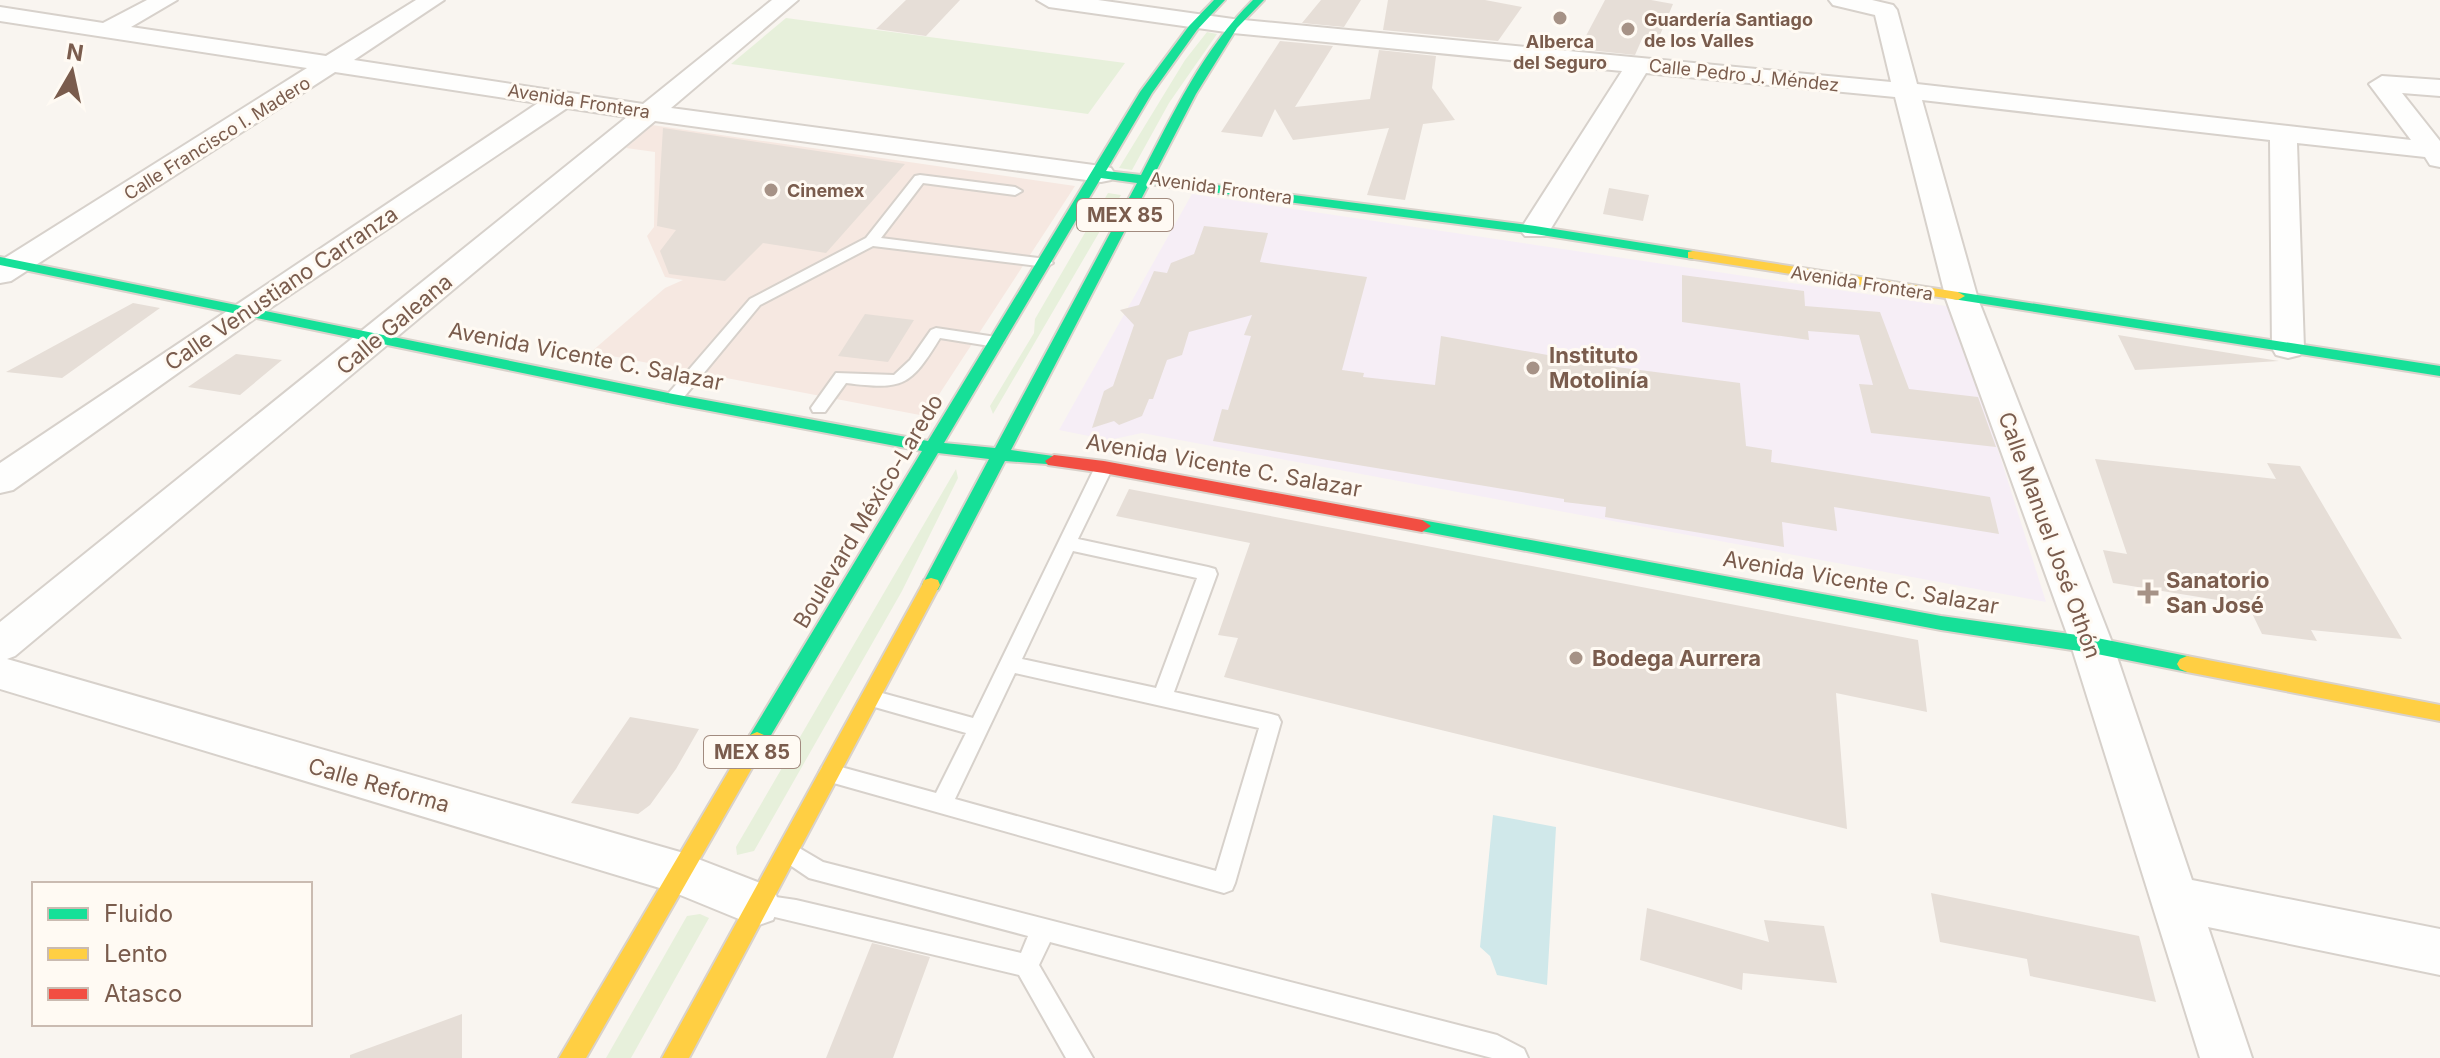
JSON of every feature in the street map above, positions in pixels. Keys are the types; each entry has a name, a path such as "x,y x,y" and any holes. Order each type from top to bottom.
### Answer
{"main road":[{"name":"Boulevard México-Laredo","path":"572,1058 933,447 1101,174 1147,91 1199,20 1220,0"},
{"name":"MEX 85","path":"675,1058 785,850 871,698 1190,94 1233,26 1259,0"},
{"name":"Avenida Frontera","path":"1101,174 1145,177 1535,230 1962,299 2440,371"},
{"name":"Avenida Vicente C. Salazar","path":"10,259 386,331 945,431 1003,447 1104,467 1941,623 2092,645 2440,713"},
{"name":"Avenida Vicente C. Salazar","path":"10,259 386,331 673,399 933,447 1003,447"}],"street":[{"path":"107,30 165,0"},
{"name":"Calle Francisco I. Madero","path":"10,259 335,63 432,0"},
{"name":"Calle Galeana","path":"0,645 786,0"},
{"name":"Calle Pedro J. Méndez","path":"1049,0 1086,2 1233,26 1909,91 2438,153"},
{"name":"Calle Manuel José Othón","path":"1841,0 1885,10 1962,299 2092,645 2226,1058"},
{"name":"Avenida Frontera","path":"0,14 652,113 1101,174"},
{"path":"1535,230 1639,64"},
{"path":"2438,153 2382,84 2440,88"},
{"name":"Calle Venustiano Carranza","path":"0,481 254,304 564,98"},
{"path":"2283,135 2288,348"},
{"name":"Calle Reforma","path":"0,673 680,873 756,904"},
{"path":"2173,898 2440,952"}],"lane":[{"path":"673,399 755,302 871,241 920,179 1015,191"},
{"path":"871,241 1046,263"},
{"path":"819,408 842,377 891,383 908,376 936,333 996,342"},
{"path":"942,804 1104,467"},
{"path":"1067,543 1208,574 1162,698"},
{"path":"830,773 1224,883 1271,722 1010,664"},
{"path":"871,698 949,718 980,730"},
{"path":"785,850 817,871 1497,1047 1515,1058"},
{"path":"756,904 796,910 1027,966 1080,1058"},
{"path":"1027,966 1044,928"}],"shaded area":[{"path":"652,125 1075,186 925,416 591,352 665,288 683,280 665,277 647,236 654,227 655,152 626,148"},
{"name":"Instituto Motolinía","path":"1192,194 1953,307 2046,602 1142,433 1109,440 1059,430"}],"green space":[{"path":"786,18 1125,63 1088,114 731,64"},
{"path":"1207,32 1217,34 1169,103 1132,170 1119,168 1185,60"},
{"path":"1108,193 1121,195 993,414 990,406 1034,333 1035,319"},
{"path":"956,469 958,478 902,591 754,851 737,855 736,847"},
{"path":"700,914 709,918 631,1058 606,1058 687,916"}],"water":[{"path":"1493,815 1556,827 1547,985 1497,975 1490,956 1480,947"}],"building":[{"path":"906,0 960,0 926,36 876,29"},
{"path":"1321,0 1361,0 1344,27 1302,23"},
{"path":"1388,0 1485,0 1522,7 1498,41 1383,30"},
{"name":"Guardería Santiago de los Valles","path":"1605,0 1651,0 1673,4 1657,42 1642,39 1635,55 1579,49"},
{"path":"1280,41 1333,46 1295,107 1370,99 1379,50 1436,56 1432,88 1455,120 1423,124 1405,200 1367,195 1389,128 1293,140 1275,109 1262,137 1221,132"},
{"name":"Cinemex","path":"663,128 905,164 826,253 763,243 725,281 669,274 660,251 676,230 657,226"},
{"path":"1609,188 1649,195 1643,221 1603,214"},
{"path":"1204,226 1268,233 1260,262 1367,277 1342,370 1364,373 1363,377 1435,385 1441,336 1609,366 1740,383 1746,446 1772,450 1771,462 1990,497 1999,534 1834,507 1837,531 1782,522 1784,547 1605,517 1606,507 1564,502 1564,499 1213,441 1222,409 1228,410 1251,336 1244,335 1252,315 1189,332 1182,355 1167,360 1153,399 1149,399 1142,416 1119,425 1114,421 1092,428 1104,391 1113,386 1134,325 1120,310 1139,305 1154,271 1167,273 1171,263 1194,254"},
{"path":"1682,275 1804,291 1805,306 1880,312 1909,389 1978,397 1996,447 1871,433 1859,384 1873,385 1859,335 1808,331 1809,340 1682,322"},
{"path":"133,303 160,308 62,378 6,372"},
{"path":"865,314 914,320 888,362 838,356"},
{"path":"2118,335 2279,361 2135,370"},
{"path":"236,354 282,360 240,395 188,387"},
{"path":"2095,459 2276,479 2267,463 2300,466 2402,639 2311,630 2317,641 2262,634 2248,605 2113,583 2103,550 2127,554"},
{"name":"Bodega Aurrera","path":"1129,489 1918,640 1927,712 1836,693 1847,829 1224,677 1238,638 1218,635 1250,543 1116,516"},
{"path":"630,717 699,729 676,769 650,805 638,814 571,803"},
{"path":"1931,893 2139,936 2156,1002 2030,976 2027,959 1940,942"},
{"path":"1647,908 1769,942 1764,920 1824,926 1837,983 1743,973 1742,990 1640,960"},
{"path":"872,943 930,957 893,1058 826,1058"},
{"path":"462,1014 462,1058 350,1058 350,1055"}],"traffic: fast":[{"path":"757,741 1146,92 1193,28 1220,0"},
{"path":"931,585 1190,94 1233,26 1259,0"},
{"path":"1101,174 1535,230 1693,255"},
{"path":"0,261 673,399 933,447 1054,461"},
{"path":"1958,296 2440,371"},
{"path":"1422,526 1941,623 2092,645 2187,664"}],"traffic: slow":[{"path":"1693,255 1958,296"},
{"path":"675,1058 931,585"},
{"path":"2187,664 2440,713"},
{"path":"572,1058 757,741"}],"traffic: jam":[{"path":"1054,461 1104,467 1422,526"}],"place":[{"name":"Alberca del Seguro","path":"1560,18"},
{"name":"Guardería Santiago de los Valles","path":"1628,29"},
{"name":"Cinemex","path":"771,190"},
{"name":"Instituto Motolinía","path":"1533,368"},
{"name":"Sanatorio San José","path":"2148,593"},
{"name":"Bodega Aurrera","path":"1576,658"}]}
